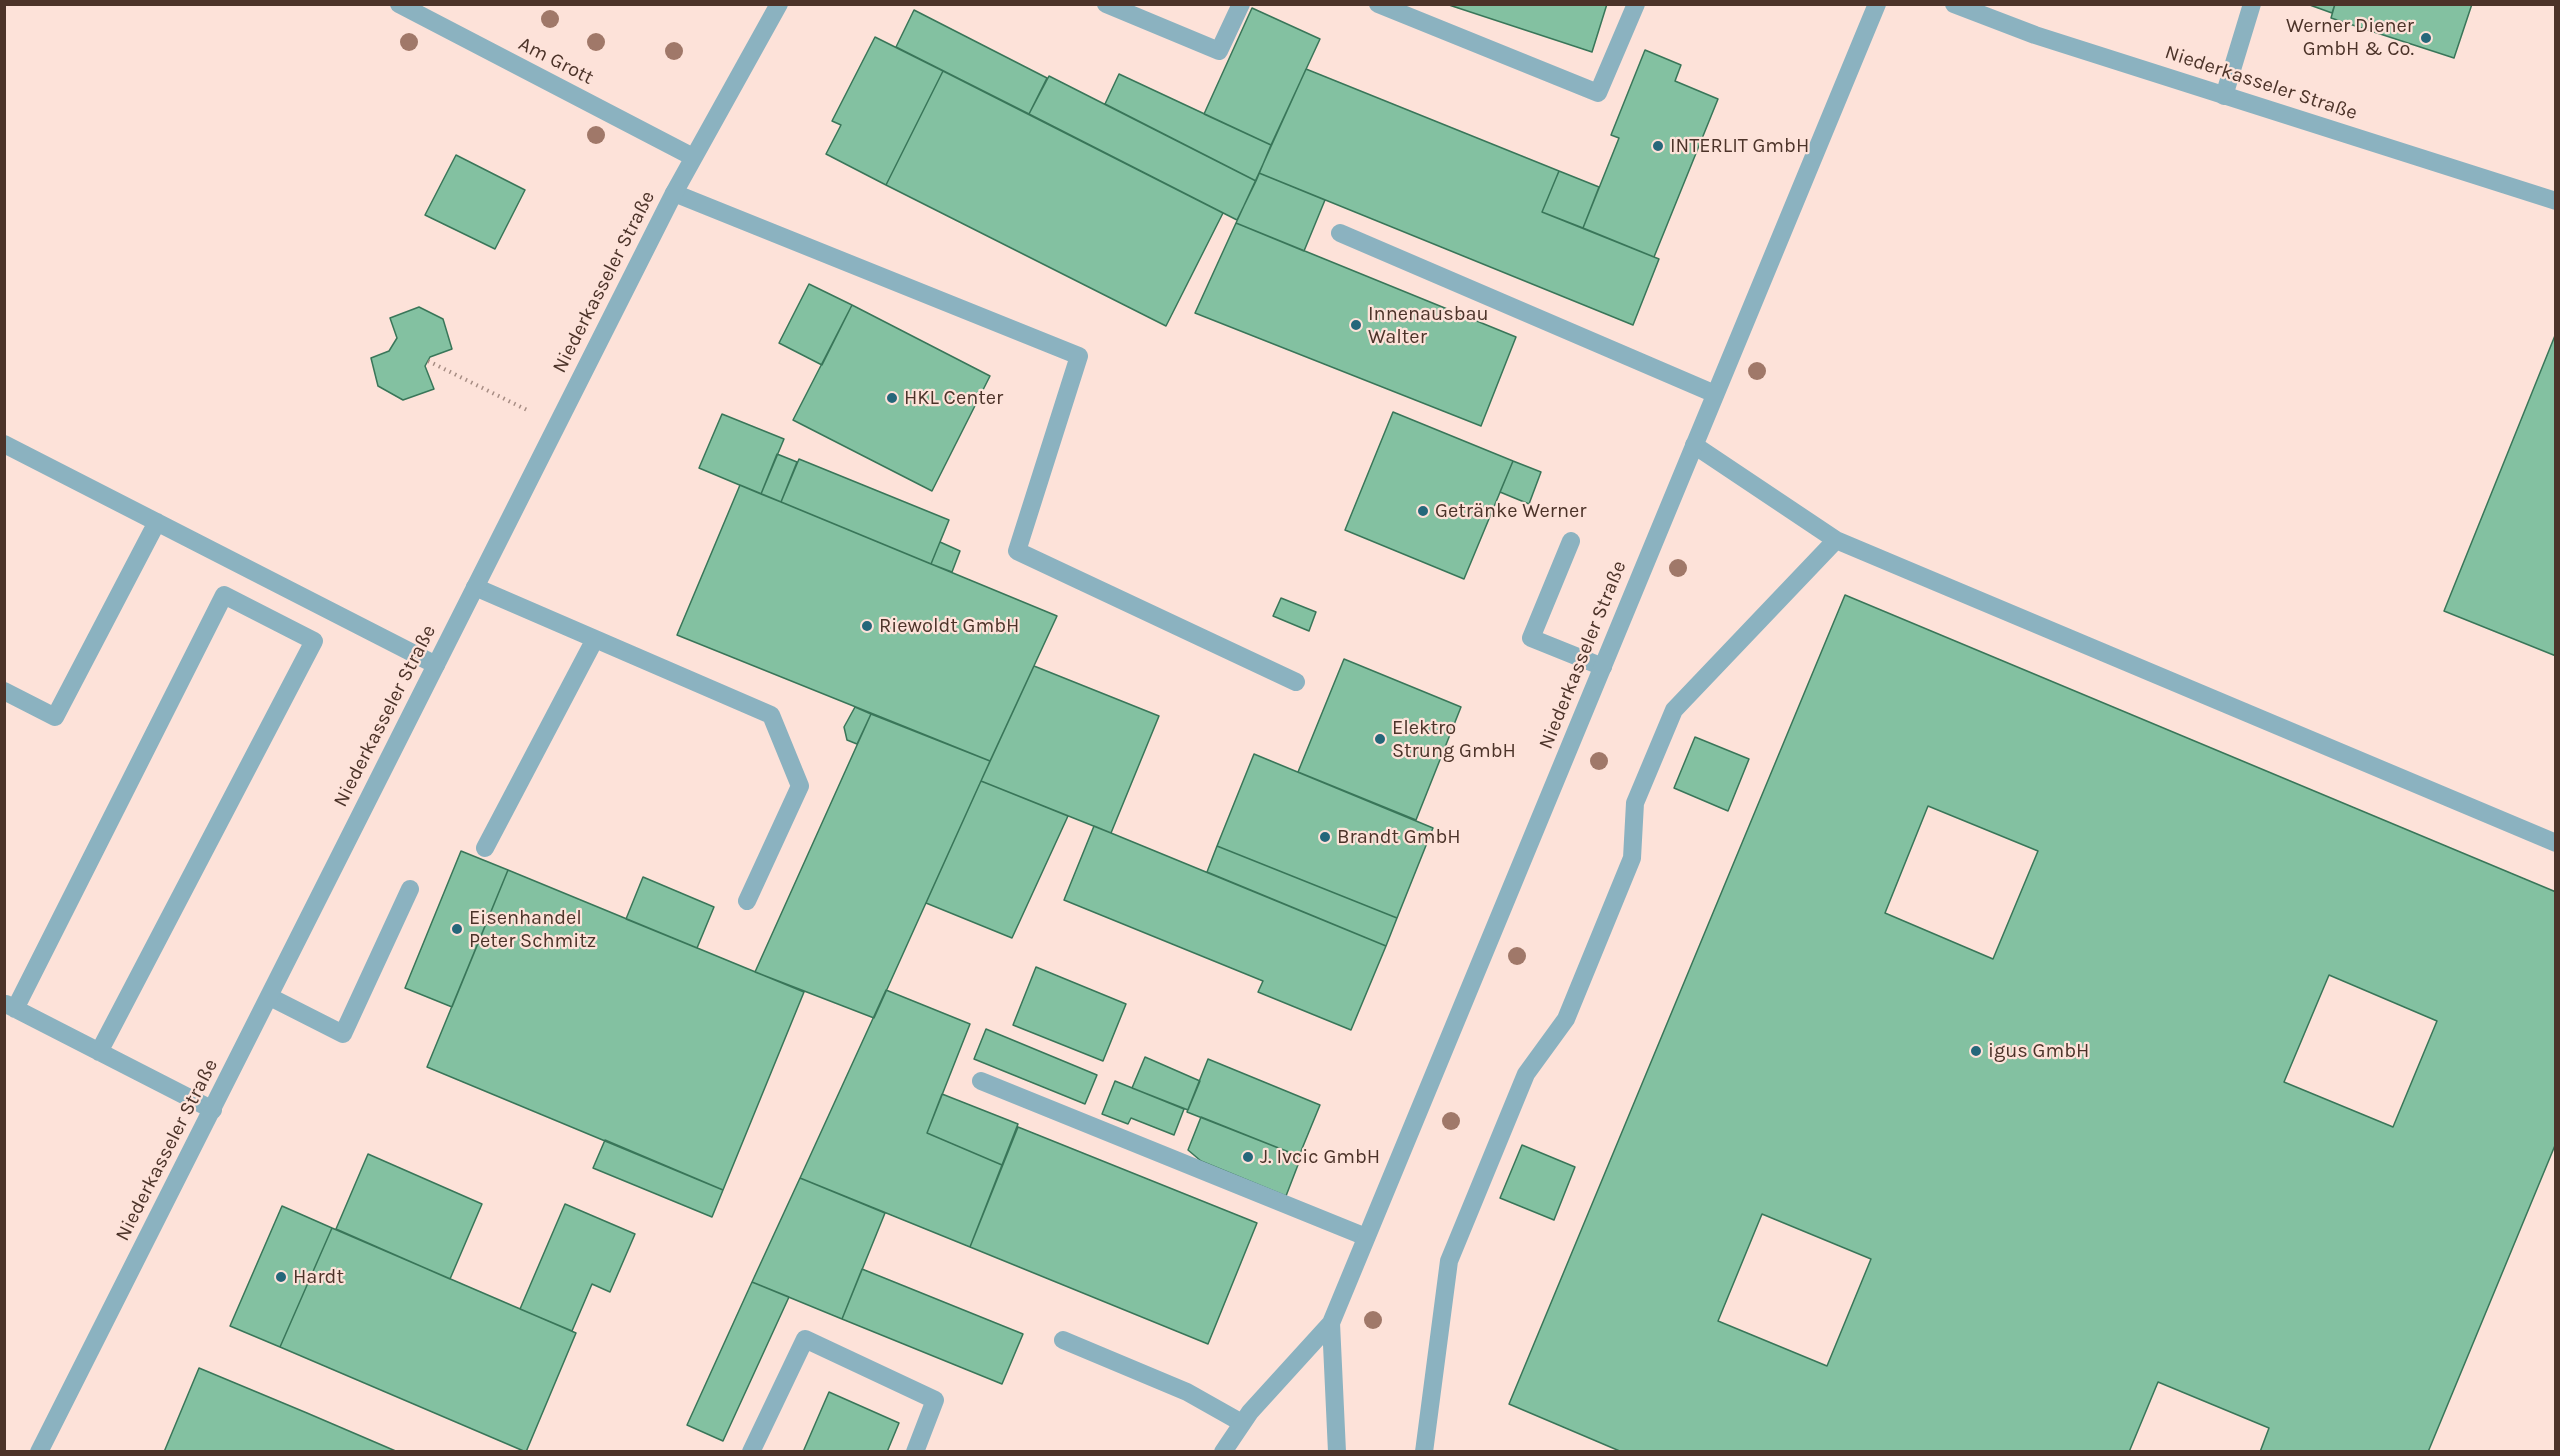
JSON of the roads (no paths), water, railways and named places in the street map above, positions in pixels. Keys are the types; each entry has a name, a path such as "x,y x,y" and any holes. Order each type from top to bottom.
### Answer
{"street":[{"name":"Am Grott","path":"399,4 693,157"},
{"name":"Niederkasseler Straße","path":"39,1452 674,193 779,4"},
{"path":"1106,4 1219,51 1241,4"},
{"path":"1378,4 1598,93 1636,4"},
{"name":"Niederkasseler Straße","path":"1223,1452 1242,1422 1331,1323 1877,4"},
{"name":"Niederkasseler Straße","path":"1954,4 2035,35 2556,201"},
{"path":"2224,96 2252,4"},
{"path":"674,193 1079,356 1017,551 1296,682"},
{"path":"1340,233 1715,394"},
{"path":"4,444 436,665"},
{"path":"1694,445 1836,540 2556,843"},
{"path":"4,691 55,717 157,522"},
{"path":"1424,1452 1449,1261 1526,1074 1566,1019 1632,858 1635,803 1674,710 1836,540"},
{"path":"1571,541 1531,638 1603,667"},
{"path":"475,587 771,715 800,786 747,901"},
{"path":"99,1052 314,641 224,595 10,1006 99,1052 213,1110"},
{"path":"485,848 595,639"},
{"path":"270,997 343,1034 410,889"},
{"path":"981,1081 1366,1237"},
{"name":"Niederkasseler Straße","path":"1331,1323 1337,1452"},
{"path":"751,1452 805,1339 935,1400 915,1452"},
{"path":"1063,1340 1187,1392 1242,1422"}],"place":[{"name":"Werner Diener GmbH & Co.","path":"2426,38"},
{"name":"INTERLIT GmbH","path":"1658,146"},
{"name":"Innenausbau Walter","path":"1356,325"},
{"name":"HKL Center","path":"892,398"},
{"name":"Getränke Werner","path":"1423,511"},
{"name":"Riewoldt GmbH","path":"867,626"},
{"name":"Elektro Strung GmbH","path":"1380,739"},
{"name":"Brandt GmbH","path":"1325,837"},
{"name":"Eisenhandel Peter Schmitz","path":"457,929"},
{"name":"igus GmbH","path":"1976,1051"},
{"name":"J. Ivcic GmbH","path":"1248,1157"},
{"name":"Hardt","path":"281,1277"}]}
